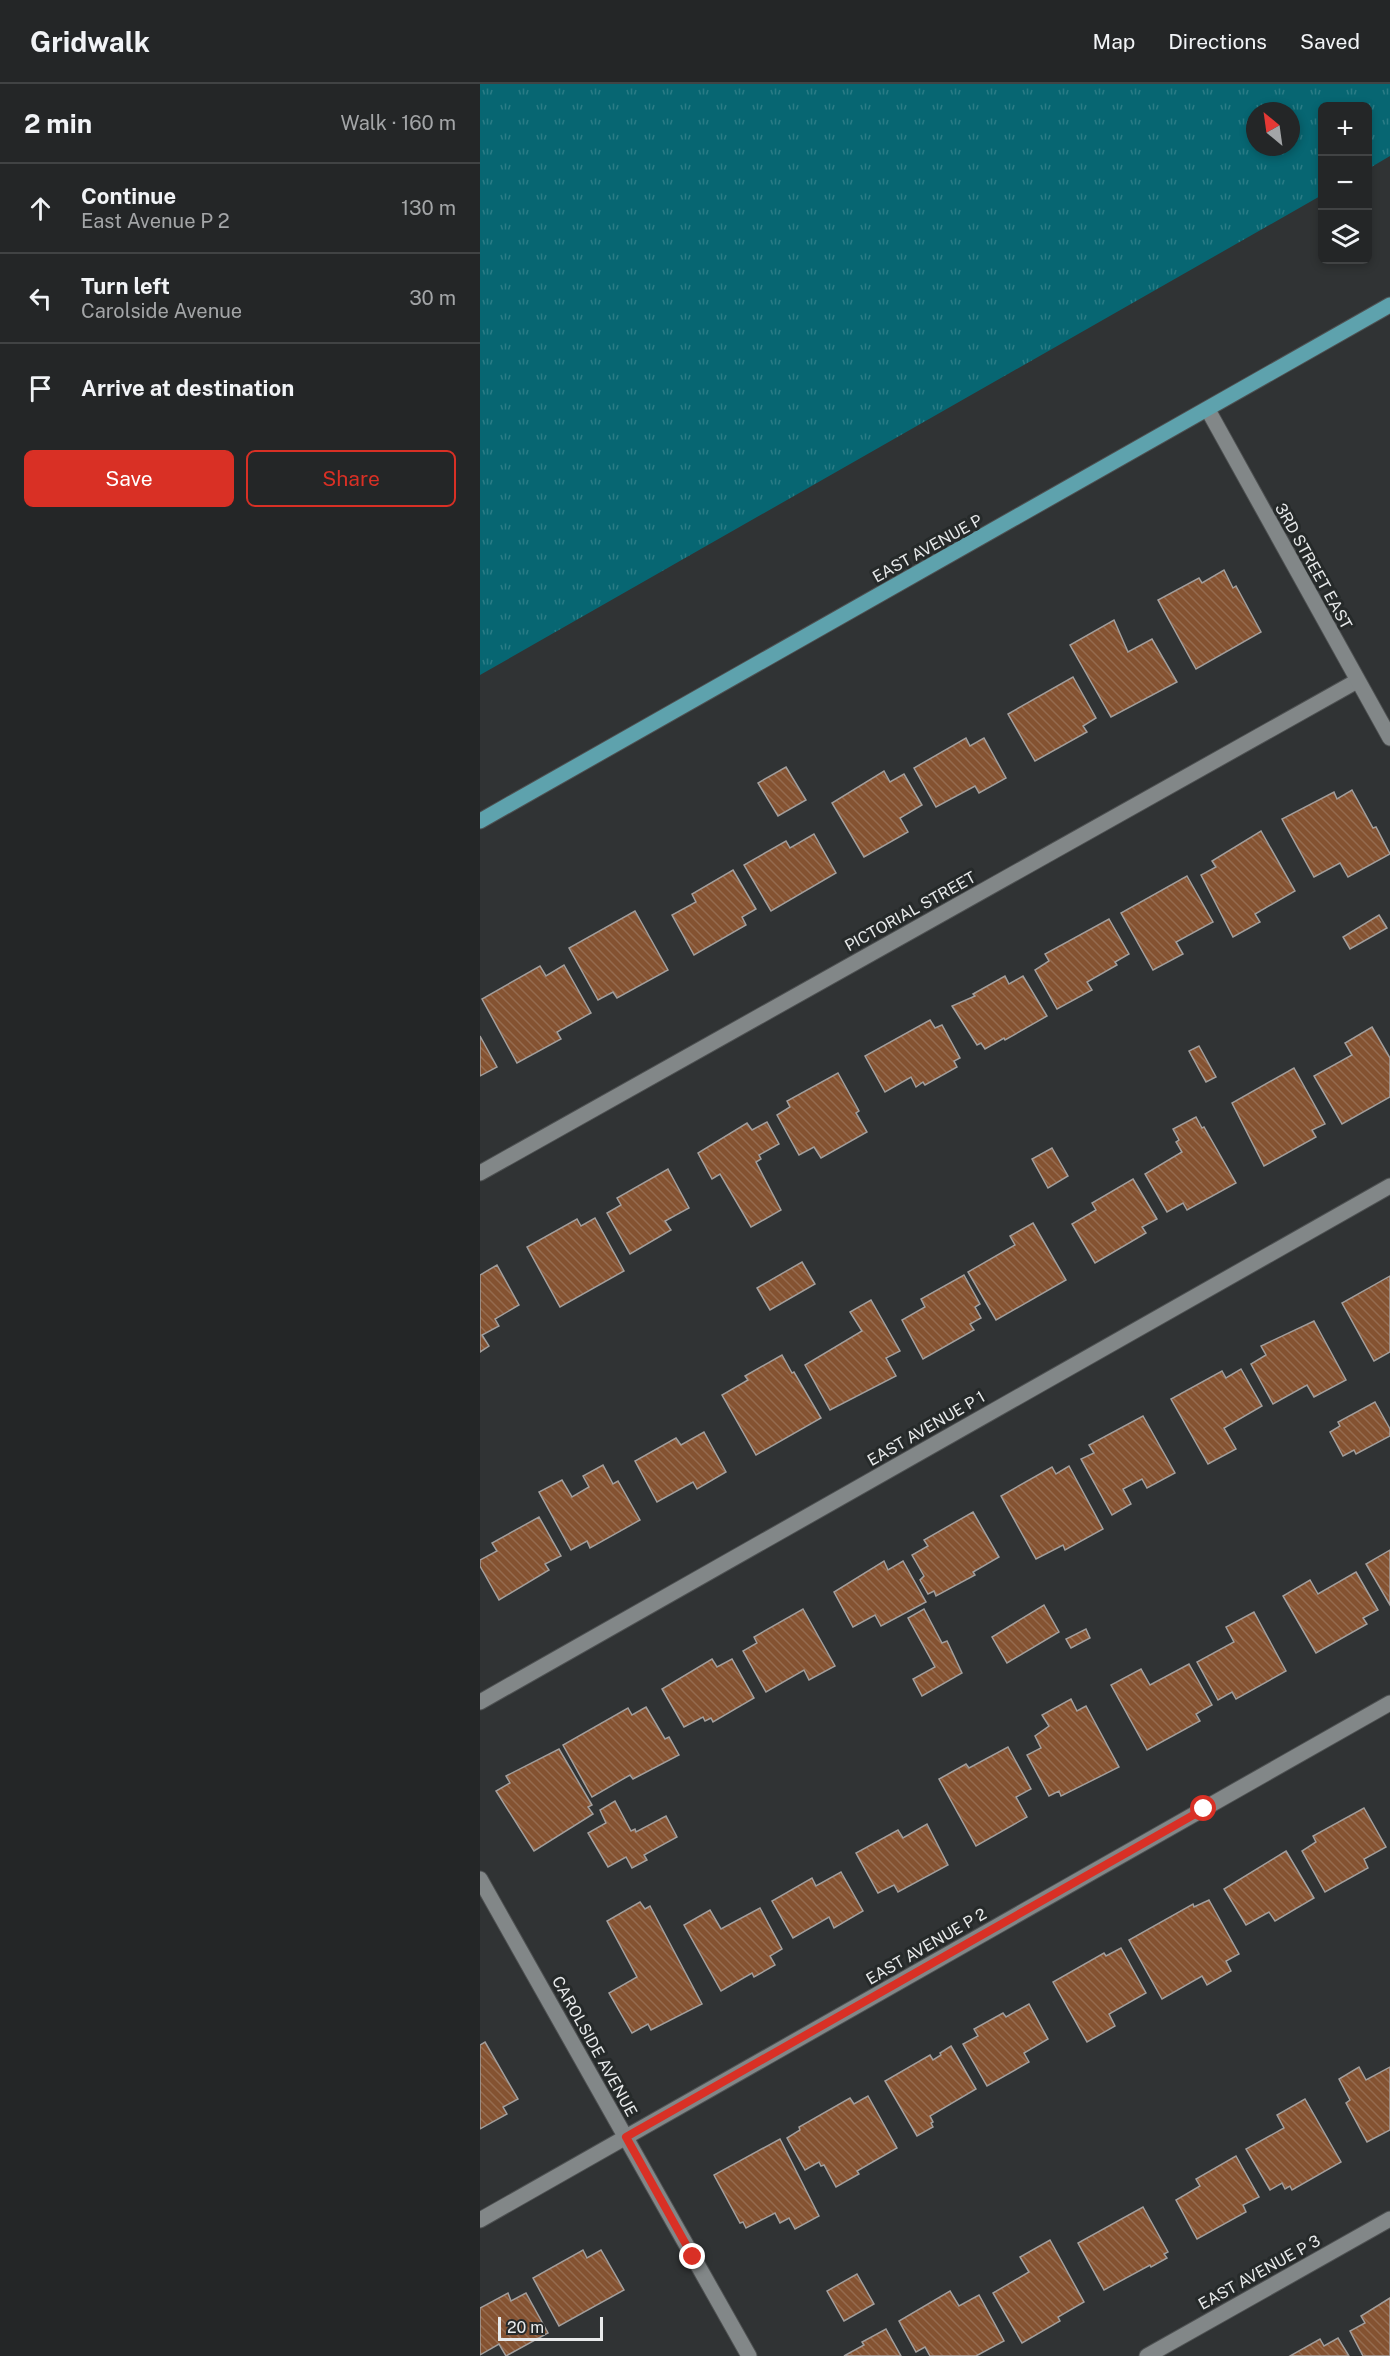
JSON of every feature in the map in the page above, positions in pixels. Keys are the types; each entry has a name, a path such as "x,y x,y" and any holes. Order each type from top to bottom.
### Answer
{"main road":[{"name":"EAST AVENUE P","path":"480,821 1390,305"}],"street":[{"name":"3RD STREET EAST","path":"1208,410 1390,738"},
{"name":"PICTORIAL STREET","path":"480,1173 1357,681"},
{"name":"EAST AVENUE P 1","path":"480,1702 1390,1186"},
{"name":"EAST AVENUE P 2","path":"480,2220 1390,1703"},
{"name":"CAROLSIDE AVENUE","path":"480,1879 749,2356"},
{"name":"EAST AVENUE P 3","path":"1147,2356 1390,2218"}],"green space":[{"path":"480,84 1390,84 1390,156 1372,167 1372,102 1318,102 1318,197 480,675"}],"building":[{"path":"1224,570 1233,588 1236,586 1261,632 1196,669 1158,600 1199,578 1202,583"},
{"path":"1114,620 1128,652 1152,639 1177,682 1111,717 1070,645"},
{"path":"1073,677 1096,718 1083,726 1087,732 1035,761 1008,714"},
{"path":"966,738 970,746 984,738 1006,778 979,793 975,786 936,807 914,768"},
{"path":"786,767 806,800 778,816 758,783"},
{"path":"884,771 890,782 904,774 922,805 900,818 908,832 864,857 832,803"},
{"path":"1352,790 1390,854 1348,877 1340,863 1314,877 1282,819 1334,792 1337,799"},
{"path":"1261,831 1295,891 1255,914 1260,922 1233,937 1201,875 1216,867 1212,861"},
{"path":"814,834 836,873 771,911 744,865 786,841 790,848"},
{"path":"733,870 756,909 742,917 746,925 694,955 672,915 696,902 692,894"},
{"path":"1187,876 1213,922 1176,942 1183,954 1153,970 1121,913"},
{"path":"635,911 668,970 617,998 613,992 598,1000 569,948"},
{"path":"1379,915 1387,928 1350,949 1343,937"},
{"path":"1109,919 1129,954 1115,962 1117,965 1087,982 1092,990 1057,1009 1035,970 1049,961 1045,954"},
{"path":"564,965 591,1013 557,1032 561,1039 517,1063 482,999 540,966 546,976"},
{"path":"1005,976 1009,984 1023,976 1047,1016 985,1049 981,1043 977,1045 952,1006 975,996 973,994"},
{"path":"930,1020 935,1028 942,1025 960,1058 954,1061 957,1067 925,1085 923,1082 916,1087 911,1077 885,1092 865,1056"},
{"path":"1372,1027 1390,1058 1390,1097 1342,1124 1314,1076 1352,1055 1345,1043"},
{"path":"480,1036 497,1067 480,1076"},
{"path":"1199,1046 1216,1077 1206,1082 1189,1051"},
{"path":"1294,1068 1325,1124 1312,1130 1316,1137 1264,1166 1232,1103"},
{"path":"838,1073 859,1111 856,1113 867,1132 821,1158 814,1147 799,1155 777,1115 790,1107 787,1101"},
{"path":"1196,1117 1236,1183 1187,1210 1183,1203 1167,1212 1145,1174 1182,1152 1176,1142 1179,1140 1173,1129"},
{"path":"767,1122 779,1144 759,1155 761,1159 756,1162 781,1210 751,1227 720,1174 712,1179 698,1153 747,1123 752,1130"},
{"path":"1052,1148 1068,1176 1048,1188 1032,1159"},
{"path":"668,1169 689,1208 665,1221 671,1230 630,1254 607,1213 621,1205 617,1198"},
{"path":"1133,1179 1157,1219 1142,1227 1146,1233 1095,1263 1072,1224 1096,1210 1092,1203"},
{"path":"595,1218 624,1271 560,1307 527,1247 577,1219 581,1226"},
{"path":"1033,1223 1066,1280 996,1320 968,1272 1015,1245 1010,1236"},
{"path":"802,1262 815,1284 770,1310 757,1288"},
{"path":"497,1265 519,1305 495,1319 499,1326 482,1335 489,1346 480,1352 480,1275"},
{"path":"964,1275 980,1304 975,1307 981,1318 970,1324 974,1330 923,1359 902,1320 925,1307 921,1299"},
{"path":"1390,1276 1390,1352 1374,1361 1342,1303"},
{"path":"871,1300 900,1351 886,1358 896,1376 830,1410 805,1365 862,1331 850,1312"},
{"path":"1314,1321 1346,1380 1314,1397 1307,1385 1273,1404 1251,1364 1266,1355 1261,1346"},
{"path":"782,1355 821,1418 756,1455 722,1395 748,1380 745,1376"},
{"path":"1241,1369 1262,1406 1224,1428 1236,1449 1208,1464 1171,1399 1222,1371 1226,1378"},
{"path":"1375,1402 1390,1429 1390,1436 1356,1454 1354,1450 1343,1456 1330,1432 1340,1426 1338,1422"},
{"path":"1143,1416 1175,1473 1147,1488 1142,1479 1123,1489 1131,1504 1112,1515 1081,1459 1094,1453 1089,1445"},
{"path":"704,1432 726,1472 697,1489 693,1482 657,1502 635,1461 676,1438 681,1445"},
{"path":"603,1465 613,1484 618,1481 640,1520 590,1548 587,1541 571,1550 539,1492 562,1480 572,1497 589,1487 583,1476"},
{"path":"1069,1466 1103,1529 1065,1550 1063,1545 1036,1559 1001,1496 1052,1467 1056,1474"},
{"path":"973,1512 999,1557 973,1572 975,1575 936,1596 934,1591 928,1594 920,1580 924,1576 912,1555 928,1546 924,1540"},
{"path":"539,1517 561,1556 545,1564 549,1570 499,1600 480,1566 480,1560 497,1551 492,1543"},
{"path":"1390,1550 1390,1605 1366,1564"},
{"path":"884,1561 888,1570 903,1561 926,1602 881,1626 875,1615 853,1627 834,1592"},
{"path":"1356,1572 1378,1610 1363,1618 1367,1624 1316,1653 1283,1596 1310,1580 1318,1594"},
{"path":"1044,1605 1059,1632 1007,1663 992,1637"},
{"path":"803,1609 835,1666 809,1680 804,1670 766,1692 743,1651 757,1643 754,1637"},
{"path":"924,1609 942,1643 947,1641 962,1673 922,1696 913,1679 935,1667 908,1618"},
{"path":"1254,1612 1286,1671 1236,1699 1232,1692 1218,1700 1197,1662 1234,1642 1226,1627"},
{"path":"1086,1629 1090,1638 1071,1648 1066,1639"},
{"path":"712,1659 717,1667 732,1659 754,1698 713,1722 711,1718 705,1721 703,1717 684,1727 662,1689"},
{"path":"1189,1664 1212,1705 1196,1714 1200,1721 1147,1750 1111,1685 1141,1669 1150,1685"},
{"path":"1071,1699 1077,1711 1086,1706 1119,1767 1061,1796 1059,1791 1049,1796 1027,1755 1041,1748 1035,1736 1049,1726 1042,1715"},
{"path":"646,1707 665,1739 669,1737 679,1755 633,1779 630,1775 592,1797 563,1745 628,1708 632,1715"},
{"path":"1008,1747 1031,1789 1016,1797 1027,1817 976,1846 939,1779 966,1764 969,1768"},
{"path":"559,1749 592,1805 588,1807 593,1814 534,1851 496,1791 510,1783 506,1776"},
{"path":"615,1801 631,1831 635,1829 636,1832 666,1816 677,1837 644,1855 647,1860 632,1868 626,1857 608,1867 588,1833 606,1823 600,1810"},
{"path":"1364,1808 1386,1847 1364,1859 1368,1868 1325,1892 1302,1851 1316,1842 1313,1836"},
{"path":"927,1824 948,1865 898,1892 894,1885 878,1893 856,1853 898,1830 903,1838"},
{"path":"1286,1851 1314,1898 1275,1921 1269,1912 1246,1925 1224,1889"},
{"path":"841,1872 863,1911 834,1928 829,1917 793,1938 772,1901 812,1878 816,1886"},
{"path":"1209,1900 1239,1954 1226,1961 1231,1971 1207,1985 1202,1976 1162,1999 1129,1940 1193,1904 1194,1907"},
{"path":"640,1902 645,1909 650,1906 702,2004 651,2030 648,2024 632,2033 609,1993 637,1977 607,1921"},
{"path":"760,1908 782,1949 770,1956 775,1965 754,1977 752,1973 721,1991 684,1925 710,1910 721,1929"},
{"path":"1121,1948 1146,1993 1109,2014 1115,2026 1087,2042 1053,1982 1104,1953 1106,1956"},
{"path":"1029,2004 1048,2039 1024,2053 1029,2062 987,2086 963,2044 978,2036 974,2029 1003,2013 1006,2017"},
{"path":"485,2042 518,2099 503,2107 507,2114 480,2129 480,2045"},
{"path":"951,2046 976,2089 930,2116 933,2127 917,2136 885,2081 930,2055 933,2060"},
{"path":"1359,2067 1366,2080 1390,2067 1390,2130 1367,2142 1346,2103 1350,2100 1339,2079"},
{"path":"868,2096 897,2148 857,2171 859,2174 836,2187 824,2165 821,2166 819,2162 805,2170 787,2138 800,2130 799,2127 850,2098 854,2104"},
{"path":"1305,2099 1341,2162 1292,2190 1290,2186 1285,2189 1282,2183 1270,2190 1246,2149 1284,2128 1277,2115"},
{"path":"780,2139 819,2216 795,2229 789,2218 780,2223 775,2213 746,2228 743,2222 740,2223 714,2175"},
{"path":"1236,2156 1259,2197 1243,2205 1246,2212 1197,2239 1176,2200 1200,2186 1196,2179"},
{"path":"1143,2207 1168,2252 1164,2254 1167,2258 1104,2290 1078,2243"},
{"path":"1050,2240 1084,2302 1058,2317 1060,2321 1022,2343 993,2293 1029,2272 1020,2257"},
{"path":"583,2250 587,2258 601,2250 624,2290 559,2326 533,2278"},
{"path":"857,2274 874,2304 844,2321 827,2291"},
{"path":"950,2291 959,2306 979,2295 1004,2341 976,2356 930,2356 925,2347 916,2352 899,2321"},
{"path":"508,2293 511,2301 526,2293 548,2333 506,2356 499,2344 480,2355 480,2308"},
{"path":"1390,2298 1390,2356 1363,2356 1350,2331 1365,2323 1361,2316"},
{"path":"886,2329 901,2356 844,2356 864,2345 862,2342"},
{"path":"1338,2338 1349,2356 1290,2356 1320,2339 1324,2346"}],"route":[{"path":"693,2257 626,2137 1204,1809"}]}
